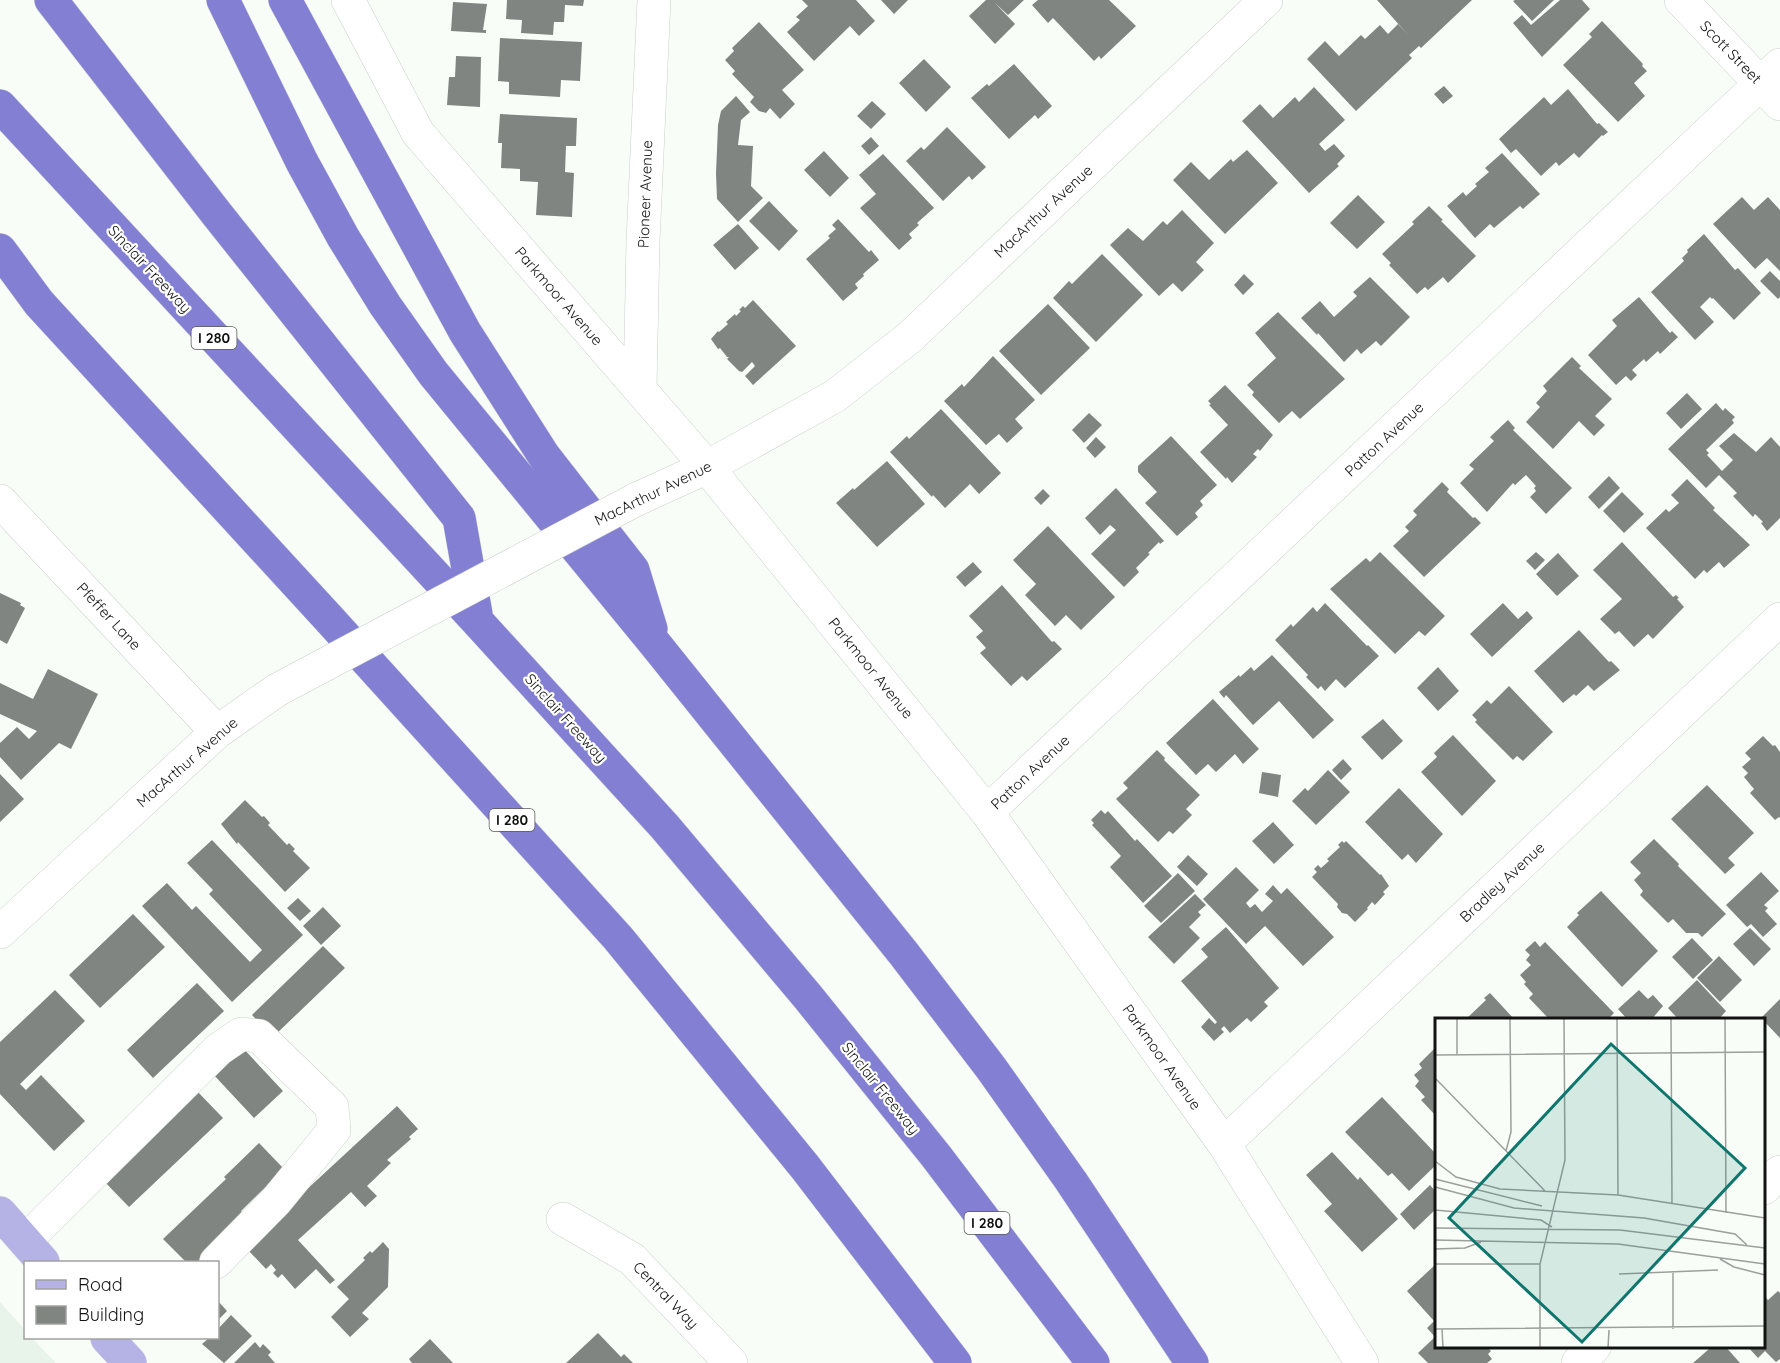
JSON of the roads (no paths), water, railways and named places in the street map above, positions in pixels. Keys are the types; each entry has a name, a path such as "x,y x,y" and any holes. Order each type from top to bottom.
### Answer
{"highway":[{"path":"51,0 216,213 459,518 477,621"},
{"path":"223,0 302,162 344,237 386,305 433,373 656,645 904,954 991,1068 1084,1200 1192,1363"},
{"path":"285,0 465,332 544,456 633,570 656,645"},
{"name":"Sinclair Freeway","path":"0,106 477,621 665,828 808,998 936,1156 1093,1363"},
{"name":"I 280","path":"0,250 39,303 380,674 618,938 805,1167 955,1363"},
{"path":"0,284 39,303"}],"main road":[{"path":"0,1213 34,1252"}],"street":[{"name":"Parkmoor Avenue","path":"348,0 418,133 707,467 987,812 1224,1144 1362,1363"},
{"name":"Pioneer Avenue","path":"640,389 643,241 654,0"},
{"name":"MacArthur Avenue","path":"0,932 217,732 277,690 635,500 707,467 835,396 910,337 1266,0"},
{"name":"Scott Street","path":"1681,0 1774,84"},
{"name":"Patton Avenue","path":"987,812 1774,84"},
{"name":"Pfeffer Lane","path":"0,501 217,732"},
{"name":"Bradley Avenue","path":"1224,1144 1780,619"},
{"path":"34,1252 219,1049 241,1034 260,1036 332,1107 334,1130 276,1201 218,1261"},
{"path":"1765,1187 1780,1172"},
{"name":"Central Way","path":"563,1219 632,1259 731,1363"},
{"path":"1578,1363 1594,1348"}]}
